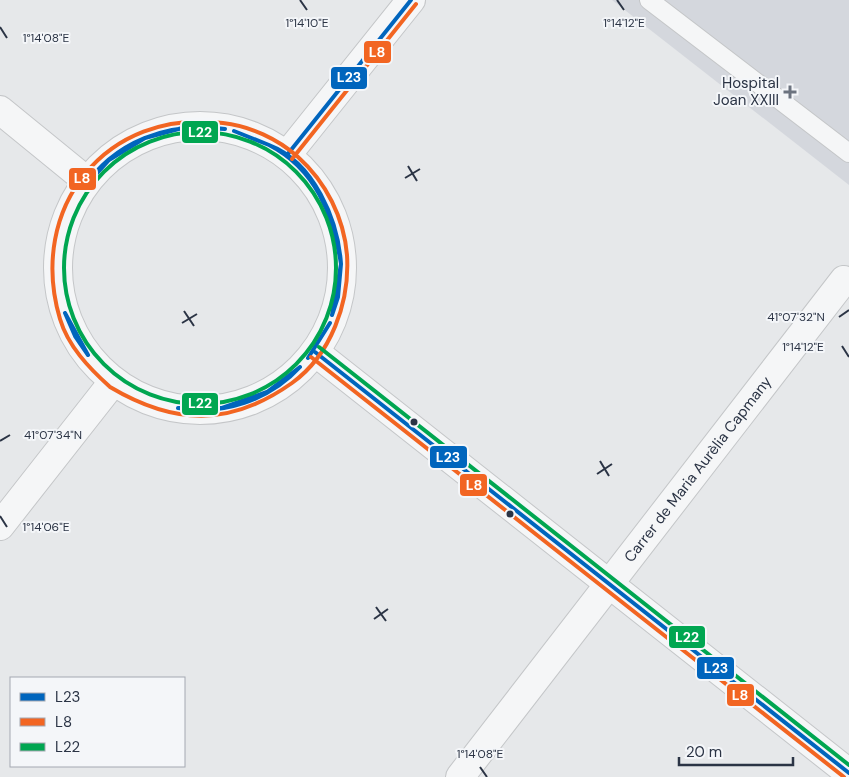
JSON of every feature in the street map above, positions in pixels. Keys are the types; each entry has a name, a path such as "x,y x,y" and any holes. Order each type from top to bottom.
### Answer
{"street":[{"path":"287,155 411,0"},
{"path":"0,110 87,181"},
{"path":"214,127 244,132 270,144 287,155 310,177 328,206 341,252 341,283 335,312 315,352 288,380 264,396 234,407 208,410 181,409 148,401 113,382 93,363 79,344 66,319 57,276 58,248 65,222 76,198 87,181 113,156 142,138 168,129 214,127"},
{"name":"Carrer de Maria Aurèlia Capmany","path":"460,777 844,280"},
{"path":"315,352 849,772"},
{"path":"0,526 113,382"}],"lane":[{"path":"649,0 849,153"}],"shaded area":[{"name":"Hospital Joan XXIII","path":"612,0 849,0 849,185"}],"transit line":[{"name":"L23","path":"287,155 411,0"},
{"name":"L8","path":"292,159 416,4"},
{"name":"L8","path":"109,386 87,364 68,338 60,319 53,278 55,239 66,204 85,174 111,149 144,132 181,123 223,123 243,127 263,134 290,150 308,167 325,189 338,214 347,255 347,273 341,309 327,343 317,358 292,383 269,397 246,408 224,414 202,416 179,414 157,409 134,400 110,387"},
{"name":"L23","path":"82,190 109,160 145,138 186,127 225,129"},
{"name":"L23","path":"82,190 95,173 110,159 144,138 184,128 225,129"},
{"name":"L23","path":"234,131 269,145"},
{"name":"L23","path":"234,131 269,145"},
{"name":"L22","path":"200,132 239,138 264,148 296,172 313,193 325,216 333,242 336,268 330,307 320,332 296,364 275,381 252,393 226,401 200,404 161,398 136,388 104,364 87,343 75,320 67,294 64,268 70,229 80,204 104,172 125,155 148,143 174,135 200,132"},
{"name":"L23","path":"269,145 285,153 299,165 321,194 335,229 341,264"},
{"name":"L23","path":"269,145 299,167 320,195 333,228 341,264"},
{"name":"L23","path":"332,315 341,264"},
{"name":"L23","path":"332,315 338,297 341,264"},
{"name":"L23","path":"65,313 88,355"},
{"name":"L23","path":"65,313 75,336 88,355"},
{"name":"L23","path":"308,358 330,323"},
{"name":"L23","path":"308,358 330,323"},
{"name":"L22","path":"319,347 849,765"},
{"name":"L23","path":"315,352 849,773"},
{"name":"L8","path":"311,357 844,777"},
{"name":"L23","path":"178,408 211,410 244,403 260,397 288,379 300,367"},
{"name":"L23","path":"178,408 222,408 267,392 300,367"}],"place":[{"name":"Hospital Joan XXIII","path":"790,92"}]}
